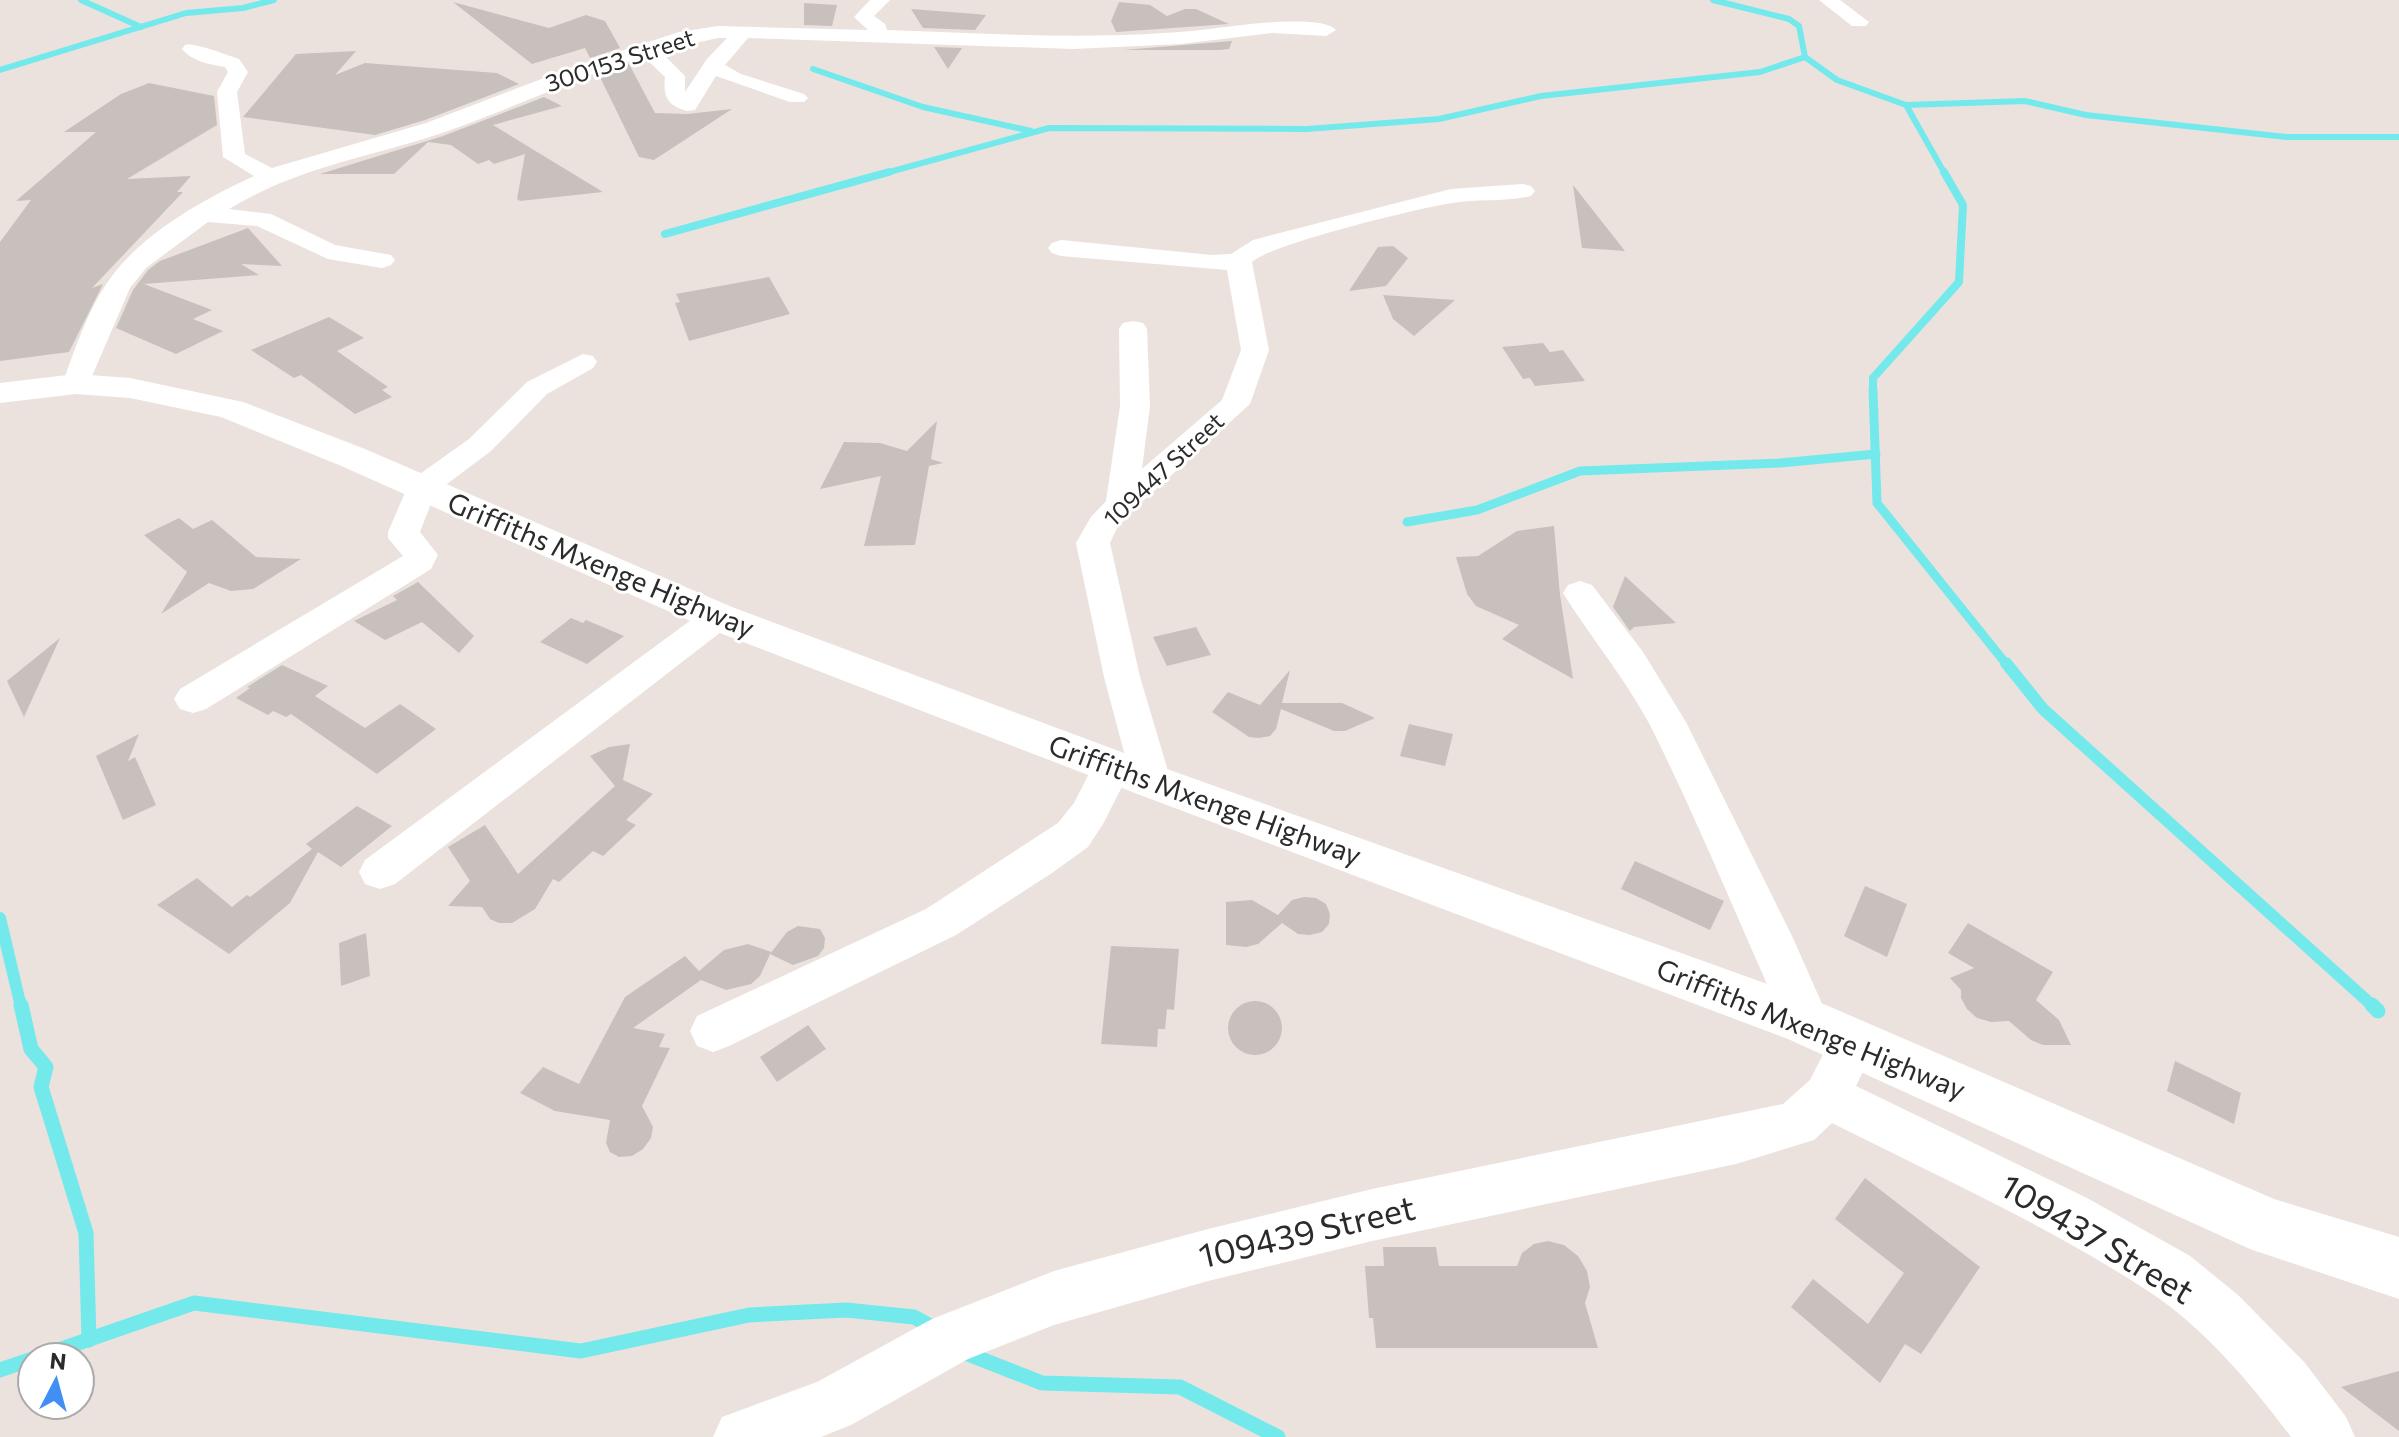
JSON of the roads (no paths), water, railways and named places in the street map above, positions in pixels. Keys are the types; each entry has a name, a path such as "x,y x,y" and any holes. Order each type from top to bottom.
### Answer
{"street":[{"path":"877,35 878,28 863,17 881,0"},
{"path":"1828,0 1859,22"},
{"path":"696,34 712,10"},
{"name":"300153 Street","path":"76,384 102,317 118,286 159,243 202,214 271,176 434,128 646,48 696,34 743,32 1073,43 1181,38 1273,27 1326,30"},
{"path":"646,48 675,76 674,96 687,105 714,63 743,32"},
{"path":"192,49 205,57 232,63 238,72 227,92 234,157 271,176"},
{"path":"714,63 717,69 734,78 797,98"},
{"path":"1061,248 1212,263 1239,261 1246,253 1262,245 1451,196 1523,191"},
{"path":"202,214 262,219 328,251 382,260"},
{"name":"109447 Street","path":"1132,774 1122,677 1093,543 1103,524 1122,503 1235,404 1255,350 1239,261"},
{"path":"1122,503 1135,406 1133,329"},
{"path":"193,699 419,561 421,555 405,538 404,532 421,488 480,445 537,388 583,362"},
{"name":"Griffiths Mxenge Highway","path":"0,393 76,384 130,388 231,409 303,436 718,617 1132,774 1807,1022 2271,1228 2399,1268"},
{"path":"1580,593 1630,661 1667,722 1771,938 1807,1022"},
{"path":"380,872 718,617"},
{"path":"713,1031 941,922 1073,835 1089,813 1132,774"},
{"name":"109439 Street","path":"742,1437 831,1405 951,1338 1054,1298 1195,1258 1372,1215 1736,1140 1797,1124 1827,1096 1854,1042"},
{"name":"109437 Street","path":"1827,1096 2069,1216 2171,1275 2219,1314 2285,1383 2326,1437"}],"waterway":[{"path":"81,0 141,27"},
{"path":"141,27 186,13 243,8 274,0"},
{"path":"1713,0 1789,19 1799,26 1805,57"},
{"path":"0,70 141,27"},
{"path":"882,174 1049,128 1307,129 1439,119 1541,96 1760,72 1805,57"},
{"path":"1805,57 1837,80 1906,105"},
{"path":"813,69 923,107 1031,131"},
{"path":"1906,105 2025,101 2086,115 2286,137 2399,137"},
{"path":"1906,105 1945,174"},
{"path":"665,234 889,172"},
{"path":"1873,390 1873,378 1959,282 1963,205 1944,172"},
{"path":"1873,390 1875,454"},
{"path":"1407,522 1477,510 1580,471 1780,463 1875,454"},
{"path":"1875,454 1877,503 2007,665"},
{"path":"2006,663 2043,709 2374,1007"},
{"path":"0,918 21,1007"},
{"path":"21,1005 31,1049 46,1067 41,1087 86,1233 89,1339"},
{"path":"2374,1007 2378,1011"},
{"path":"89,1339 194,1303 581,1351 749,1315 846,1310 914,1317 936,1329"},
{"path":"84,1341 89,1339"},
{"path":"963,1349 968,1354 1042,1383 1180,1387 1278,1437"},
{"path":"0,1370 16,1364"}]}
